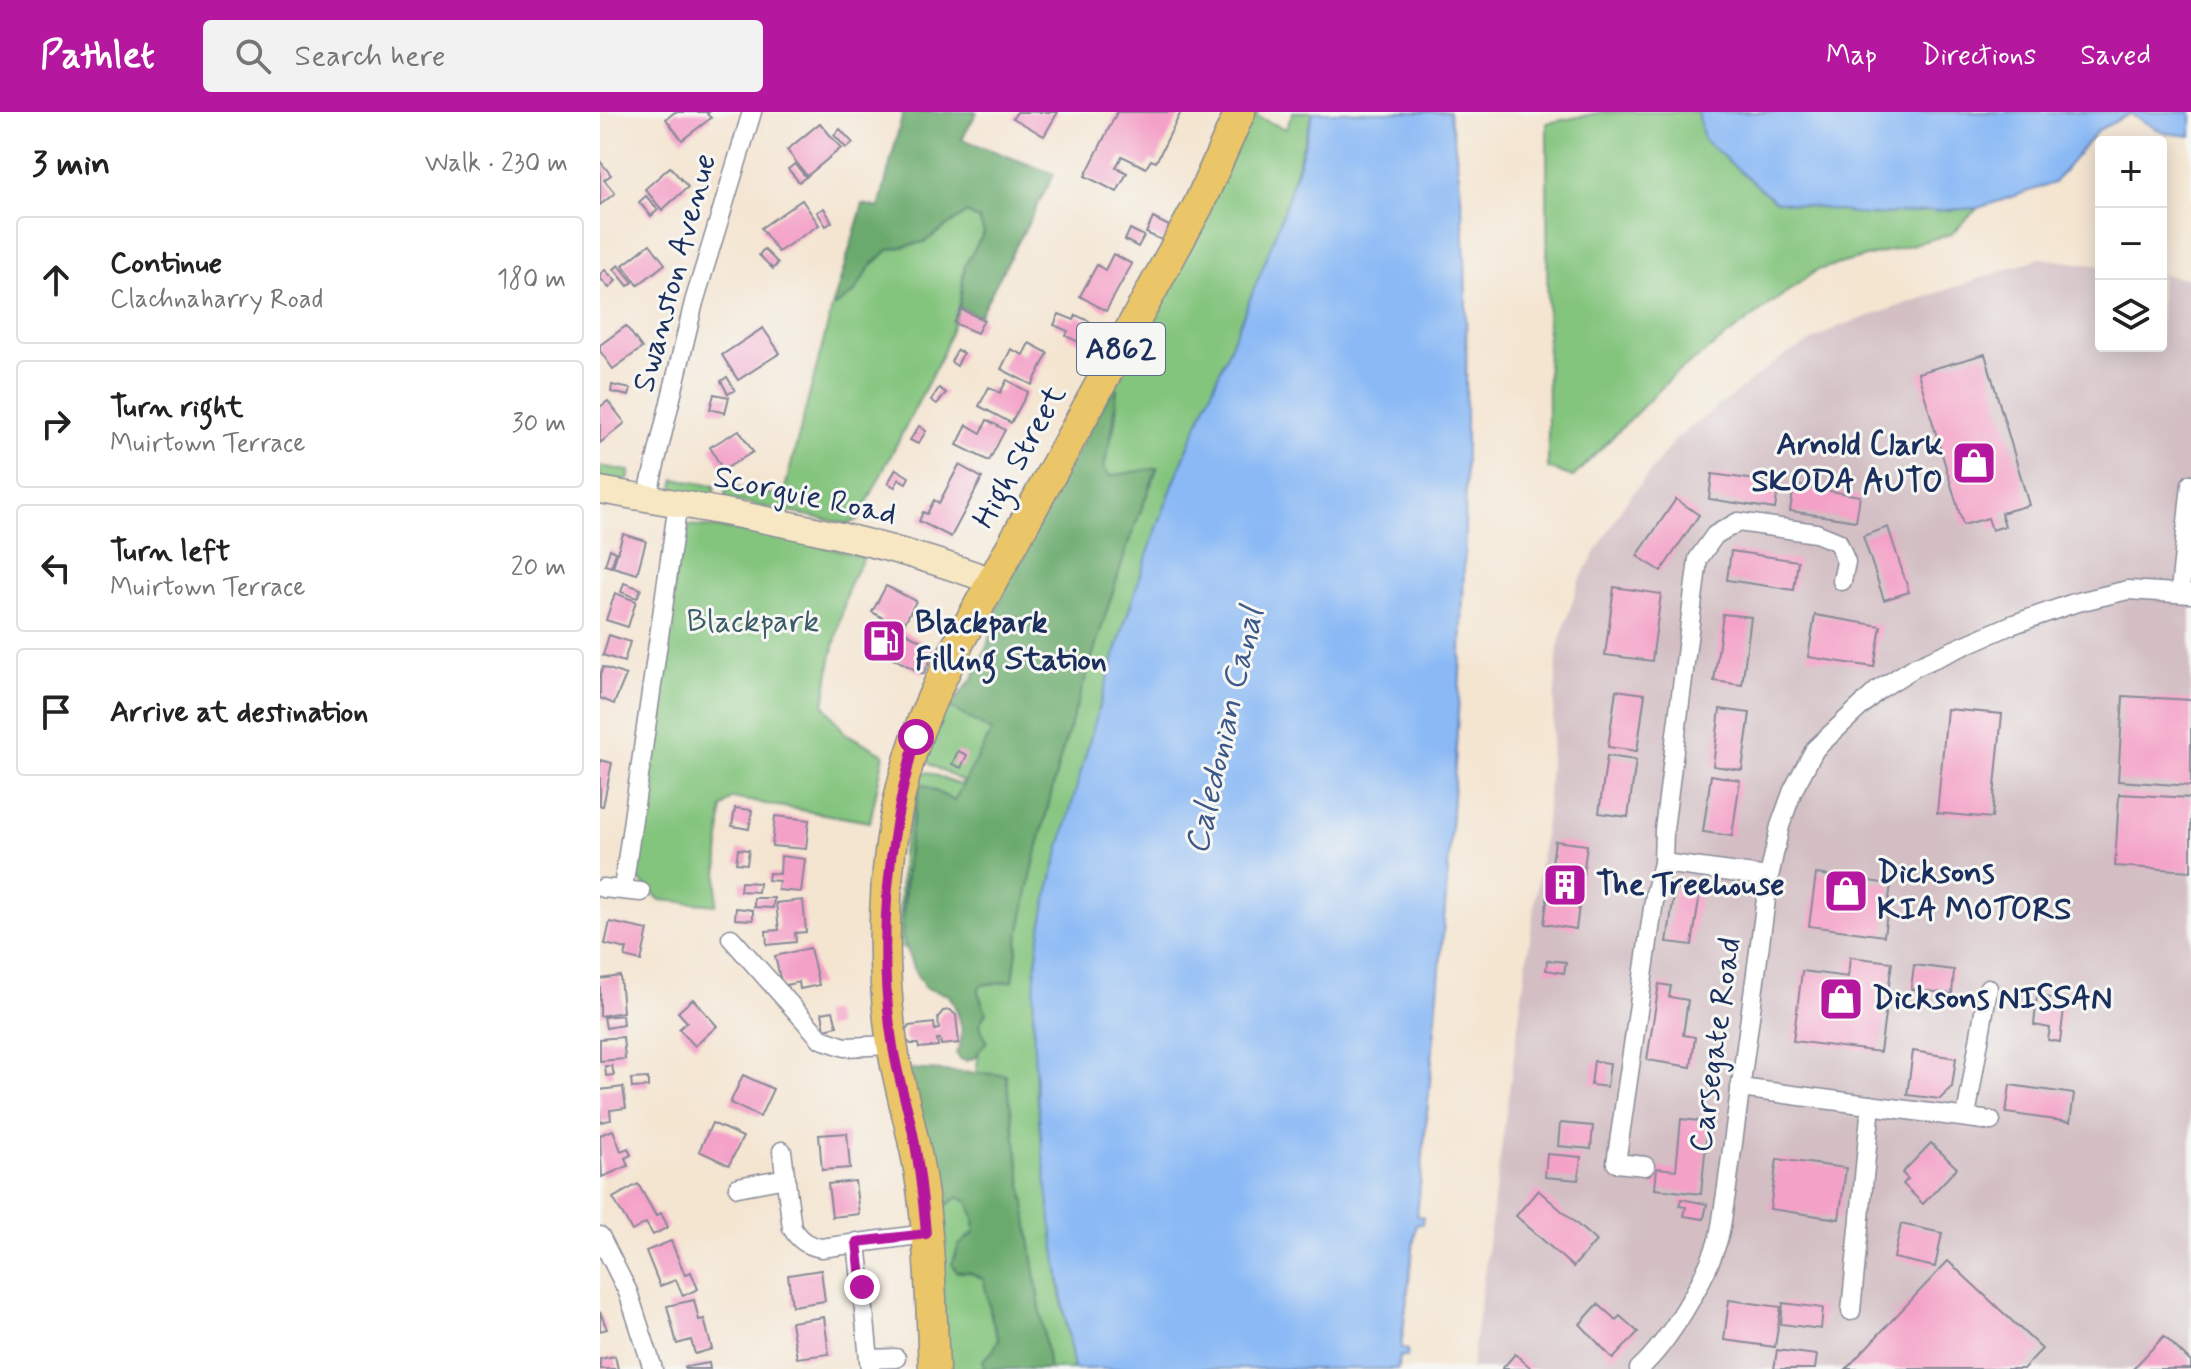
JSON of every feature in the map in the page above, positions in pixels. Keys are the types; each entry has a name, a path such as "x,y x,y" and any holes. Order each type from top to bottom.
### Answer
{"main road":[{"name":"High Street","path":"992,581 1192,218 1240,112"},
{"name":"A862","path":"934,1369 921,1176 892,1045 886,924 893,837 916,737 940,681 992,581"}],"street":[{"name":"Swanston Avenue","path":"647,498 694,302 752,112"},
{"path":"2185,593 2191,484"},
{"name":"Scorguie Road","path":"600,490 816,529 945,563 992,581"},
{"path":"603,888 632,891 678,503"},
{"path":"1645,1166 1616,1163 1655,894 1663,863 1664,830 1698,559 1715,535 1738,522 1816,533 1838,542 1846,562 1842,581"},
{"name":"Carsegate Road","path":"1639,1369 1653,1356 1701,1282 1717,1242 1769,877 1780,826 1793,790 1815,749 1878,690 1917,666 2011,625 2074,603 2128,590 2185,593"},
{"path":"1663,863 1769,877"},
{"path":"731,938 821,1039 845,1047 892,1045"},
{"path":"1966,1117 1988,988"},
{"path":"1740,1088 1991,1121"},
{"path":"1851,1311 1871,1105"},
{"path":"782,1151 792,1228 808,1246 821,1248 926,1234"},
{"path":"738,1187 786,1178"},
{"path":"600,1236 628,1292 653,1369"},
{"path":"857,1242 869,1364 896,1358"},
{"path":"1653,1356 1668,1369"}],"shaded area":[{"path":"2040,258 2095,265 2095,352 2167,352 2167,275 2191,279 2191,1369 1471,1369 1546,821 1558,647 1579,581 1624,504 1677,438 1782,357 1838,327"}],"green space":[{"path":"903,112 977,112 962,139 1054,174 979,316 959,308 965,265 984,233 979,219 966,213 924,242 888,250 870,267 854,293 832,308 863,204 879,208"},
{"path":"1253,112 1257,112 1257,117 1286,129 1293,112 1313,112 1275,239 1174,482 1123,628 1055,866 1036,962 1033,1015 1036,1091 1061,1295 1074,1369 1049,1369 1006,1075 976,1073 979,1050 987,1041 978,1025 986,1012 978,992 980,985 1013,981 1035,858 1061,755 1128,544 1157,469 1109,476 1104,468 1116,416 1113,387"},
{"path":"1603,112 1698,112 1704,140 1867,215 1978,208 1951,234 1817,270 1674,375 1573,477 1548,468 1547,123"},
{"path":"966,213 979,219 984,233 965,265 959,308 942,355 858,520 848,524 725,499 726,487 783,496 832,308 854,293 870,267 888,250 924,242"},
{"path":"1113,387 1117,389 1114,421 1104,468 1109,476 1157,468 1128,544 1061,755 1035,858 1013,981 981,985 978,992 986,1012 979,1025 987,1041 974,1058 966,1061 956,1053 962,1031 953,1002 949,995 925,988 913,968 902,936 908,846 920,786 924,785 954,801 992,731 949,707 973,678 987,646 1003,588"},
{"path":"600,466 629,471 629,478 620,481 600,479"},
{"path":"675,479 715,486 713,496 679,492 673,486"},
{"name":"Blackpark","path":"690,525 777,535 864,557 849,584 831,659 824,705 845,733 884,754 870,822 732,798 722,808 716,905 660,900 634,875 676,565"},
{"path":"949,707 992,731 954,801 924,785 920,786 903,893 904,935 908,950 898,946 902,853 920,774 928,772 959,785 962,781 931,765 924,756 940,712"},
{"path":"909,1069 1006,1075 1049,1369 985,1369 982,1361 993,1351 999,1339 983,1279 969,1272 957,1272 952,1264 959,1245 975,1232 974,1218 968,1201 959,1197 937,1209"},
{"path":"958,1197 968,1201 974,1218 975,1232 967,1237 969,1272 983,1279 999,1339 993,1351 982,1361 985,1369 951,1369 944,1342 937,1209"}],"water":[{"name":"Caledonian Canal","path":"1313,112 1449,112 1461,191 1466,311 1462,628 1444,922 1417,1216 1423,1217 1422,1224 1416,1224 1401,1348 1408,1350 1407,1357 1400,1356 1398,1369 1074,1369 1050,1209 1036,1084 1034,989 1043,920 1088,747 1134,594 1175,480 1268,253"},
{"path":"1698,112 2191,112 2191,136 2164,133 2130,114 2098,130 2054,183 1978,208 1867,215 1775,201 1704,140"}],"building":[{"path":"675,112 709,112 707,114 711,118 682,140 666,119"},
{"path":"1017,112 1058,112 1044,136 1013,118"},
{"path":"1117,112 1181,112 1156,162 1151,160 1146,168 1122,156 1116,167 1127,173 1117,192 1085,176"},
{"path":"820,123 841,148 807,176 787,150"},
{"path":"840,129 853,143 846,148 834,135"},
{"path":"600,161 611,175 604,180 615,193 600,205"},
{"path":"795,164 806,177 799,182 788,169"},
{"path":"670,167 688,187 662,210 645,189"},
{"path":"646,196 658,210 651,216 639,202"},
{"path":"802,200 819,225 778,252 761,228"},
{"path":"824,208 832,222 826,226 817,212"},
{"path":"1153,218 1173,228 1166,242 1146,233"},
{"path":"1130,229 1144,236 1138,247 1125,240"},
{"path":"650,244 665,264 638,285 623,265"},
{"path":"764,249 778,263 773,269 759,255"},
{"path":"1113,254 1132,264 1106,311 1080,296 1097,265 1105,270"},
{"path":"619,265 633,282 628,286 614,269"},
{"path":"605,270 616,281 609,288 600,278"},
{"path":"961,309 984,320 977,333 954,323"},
{"path":"1059,314 1074,320 1076,315 1097,325 1087,346 1066,336 1068,331 1054,325"},
{"path":"626,326 642,348 613,369 600,351 600,345"},
{"path":"763,328 780,353 738,380 722,355"},
{"path":"1029,343 1048,353 1032,385 1001,369 1011,349 1023,355"},
{"path":"957,350 963,353 957,366 951,362"},
{"path":"1985,354 2029,505 2001,513 2005,526 1992,530 1988,518 1963,525 1918,373"},
{"path":"727,377 735,390 728,394 721,381"},
{"path":"1007,380 1028,392 1011,423 979,406 989,387 1000,393"},
{"path":"612,385 631,389 629,396 611,392"},
{"path":"939,388 946,393 937,404 931,400"},
{"path":"714,394 729,397 725,413 710,409"},
{"path":"608,401 625,423 600,443 600,407"},
{"path":"987,420 1005,430 989,461 957,445 967,425 981,433"},
{"path":"919,426 926,431 918,444 910,440"},
{"path":"739,430 753,452 723,470 710,447"},
{"path":"959,465 982,478 951,537 919,521 923,512 927,514 934,500 939,503"},
{"path":"896,469 909,477 906,483 899,479 895,487 888,483"},
{"path":"1712,474 1779,483 1775,509 1709,499"},
{"path":"1794,485 1860,496 1856,521 1790,511"},
{"path":"1676,499 1699,515 1661,571 1637,556"},
{"path":"1888,527 1909,592 1884,600 1863,536"},
{"path":"623,534 646,541 637,574 613,567"},
{"path":"610,549 616,552 611,567 605,565"},
{"path":"1731,551 1798,561 1794,590 1727,580"},
{"path":"624,583 641,589 637,598 621,592"},
{"path":"886,586 916,601 901,630 936,649 923,674 868,645 883,618 872,612"},
{"path":"1614,587 1661,594 1652,661 1605,655"},
{"path":"615,593 636,601 628,627 606,620"},
{"path":"1723,614 1751,617 1742,685 1714,681"},
{"path":"1815,615 1881,626 1874,667 1808,657"},
{"path":"609,635 630,642 624,662 603,655"},
{"path":"603,667 626,675 614,704 600,698"},
{"path":"1616,690 1645,694 1637,751 1608,747"},
{"path":"2123,696 2191,700 2191,786 2118,781"},
{"path":"1720,709 1750,713 1742,770 1713,766"},
{"path":"1947,709 2002,714 1992,818 1937,813"},
{"path":"958,751 967,755 961,768 952,764"},
{"path":"1607,756 1636,760 1628,817 1599,813"},
{"path":"600,760 612,763 603,806 600,806"},
{"path":"1711,775 1740,780 1732,836 1703,832"},
{"path":"2119,794 2191,798 2191,871 2115,866"},
{"path":"735,808 752,810 749,829 732,826"},
{"path":"775,816 809,820 806,849 772,846"},
{"name":"The Treehouse","path":"1555,841 1587,845 1576,929 1544,924"},
{"path":"738,849 749,850 747,864 736,863"},
{"path":"781,856 805,859 801,892 778,890 779,881 768,880 769,873 780,874"},
{"path":"1816,874 1891,884 1884,936 1809,926"},
{"path":"741,882 759,883 758,892 740,891"},
{"path":"1675,889 1700,893 1692,945 1667,942"},
{"path":"754,898 774,898 773,908 754,907"},
{"path":"803,900 806,932 795,933 796,942 767,945 766,931 779,930 776,903"},
{"path":"736,908 753,910 753,920 735,919"},
{"path":"610,922 648,930 641,961 625,957 627,949 605,944"},
{"path":"810,948 819,985 800,989 799,982 782,986 775,956"},
{"path":"1850,957 1892,962 1880,1052 1793,1041 1802,971 1848,977"},
{"path":"1547,960 1566,962 1564,973 1546,970"},
{"path":"1914,965 1954,970 1952,994 1911,989"},
{"path":"620,976 623,1012 600,1016 600,979"},
{"path":"1659,984 1671,986 1669,997 1688,1000 1683,1035 1695,1037 1691,1067 1647,1060"},
{"path":"2037,996 2065,1000 2060,1042 2048,1040 2050,1028 2034,1025"},
{"path":"693,999 717,1026 695,1046 679,1029 687,1022 678,1012"},
{"path":"950,1010 956,1015 959,1043 941,1045 940,1039 937,1039 938,1046 919,1048 918,1044 911,1044 905,1039 909,1026 934,1023 935,1030 939,1029 938,1017 943,1011"},
{"path":"833,1011 837,1026 825,1029 822,1013"},
{"path":"622,1015 623,1025 606,1028 604,1017"},
{"path":"623,1037 625,1059 600,1061 600,1039"},
{"path":"1913,1051 1956,1058 1952,1087 1940,1099 1907,1095"},
{"path":"1594,1061 1610,1063 1607,1087 1591,1085"},
{"path":"605,1066 612,1066 614,1075 606,1076"},
{"path":"743,1075 773,1089 760,1117 730,1103"},
{"path":"648,1078 648,1087 632,1088 631,1079"},
{"path":"2010,1085 2074,1094 2070,1122 2006,1113"},
{"path":"623,1087 626,1108 610,1110 611,1120 600,1122 600,1090"},
{"path":"1681,1119 1708,1122 1701,1194 1655,1189 1657,1168 1676,1170"},
{"path":"712,1123 743,1137 729,1165 699,1151"},
{"path":"1560,1123 1593,1126 1591,1149 1558,1146"},
{"path":"613,1130 621,1151 628,1148 631,1155 625,1158 628,1166 602,1177 600,1135"},
{"path":"847,1133 850,1168 822,1170 819,1135"},
{"path":"1931,1143 1957,1168 1923,1204 1903,1184 1908,1179 1902,1173"},
{"path":"1547,1154 1581,1157 1578,1180 1545,1177"},
{"path":"1777,1159 1846,1168 1839,1219 1770,1209"},
{"path":"855,1181 859,1214 832,1217 828,1184"},
{"path":"638,1184 656,1216 661,1213 668,1227 653,1235 646,1223 632,1231 613,1198"},
{"path":"1538,1190 1596,1241 1573,1267 1516,1216"},
{"path":"1681,1199 1707,1204 1704,1219 1684,1216 1686,1207 1679,1206"},
{"path":"1901,1224 1942,1233 1935,1267 1894,1258"},
{"path":"671,1241 685,1275 691,1272 698,1289 683,1296 676,1280 660,1286 646,1251"},
{"path":"1948,1261 2042,1349 2023,1369 1846,1369"},
{"path":"821,1270 825,1301 792,1306 788,1275"},
{"path":"694,1300 699,1320 704,1319 712,1349 695,1354 691,1340 677,1344 667,1306"},
{"path":"1729,1300 1781,1307 1775,1347 1724,1340"},
{"path":"1783,1303 1823,1308 1821,1329 1781,1324"},
{"path":"1598,1304 1616,1320 1620,1316 1638,1332 1613,1359 1580,1324"},
{"path":"600,1312 607,1329 600,1331"},
{"path":"824,1317 829,1354 797,1358 791,1322"},
{"path":"2164,1336 2191,1362 2191,1369 2133,1369"},
{"path":"1777,1350 1817,1355 1815,1369 1774,1369"},
{"path":"1515,1354 1532,1369 1502,1369"},
{"path":"615,1356 618,1369 600,1369 600,1359"},
{"path":"709,1363 710,1369 685,1369 685,1367"}],"place":[{"name":"Arnold Clark SKODA AUTO","path":"1974,463"},
{"name":"Blackpark Filling Station","path":"884,641"},
{"name":"The Treehouse","path":"1565,885"},
{"name":"Dicksons KIA MOTORS","path":"1846,891"},
{"name":"Dicksons NISSAN","path":"1841,999"}],"route":[{"path":"862,1287 857,1242 926,1234 921,1176 892,1045 886,924 894,831 916,737"}]}
